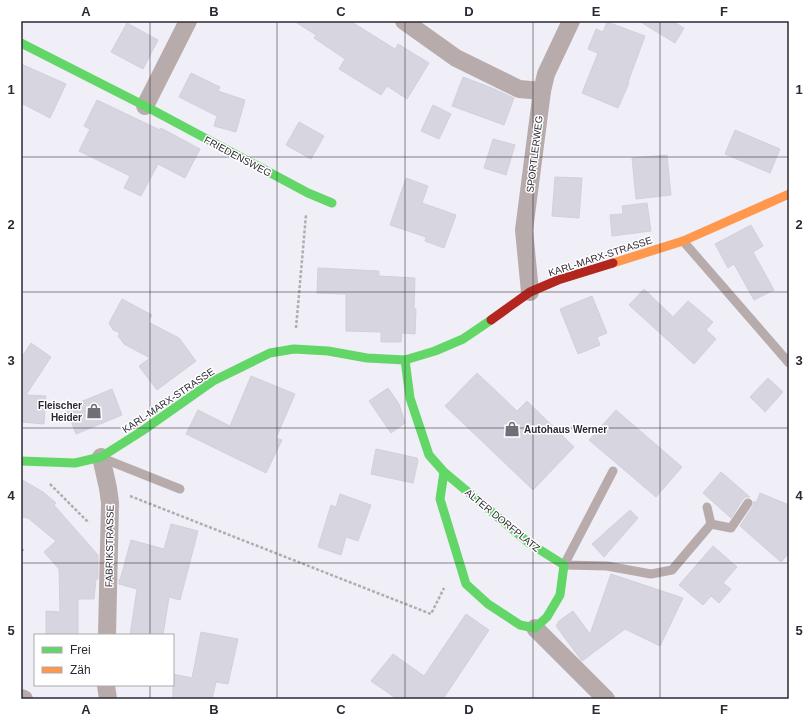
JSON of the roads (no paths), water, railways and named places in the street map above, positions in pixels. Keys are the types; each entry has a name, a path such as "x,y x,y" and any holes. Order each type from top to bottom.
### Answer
{"street":[{"path":"145,106 188,21"},
{"path":"404,21 456,58 519,89 542,91"},
{"name":"SPORTLERWEG","path":"530,292 524,230 542,91 546,74 571,21"},
{"name":"FRIEDENSWEG","path":"21,43 145,106 308,193 332,203"},
{"name":"KARL-MARX-STRASSE","path":"25,462 75,463 101,457 142,431 213,381 270,353 294,349 328,351 367,358 405,360 435,352 463,338 530,292 558,280 683,241 789,194"},
{"name":"ALTER DORFPLATZ","path":"405,360 410,398 429,455 444,472 529,543 564,565"},
{"name":"FABRIKSTRASSE","path":"101,457 110,503 107,634"},
{"path":"444,472 440,499 466,584 488,604 520,625 535,628 606,699"},
{"path":"535,628 547,616 560,595 564,565"},
{"path":"106,686 108,699"}],"lane":[{"path":"683,241 789,363"},
{"path":"101,457 180,489"},
{"path":"613,471 564,565 607,566 652,574 672,570 711,524"},
{"path":"711,524 731,528 748,503"},
{"path":"707,507 711,524"}],"place":[{"name":"Fleischer Heider","path":"94,411"},
{"name":"Autohaus Werner","path":"512,429"}]}
